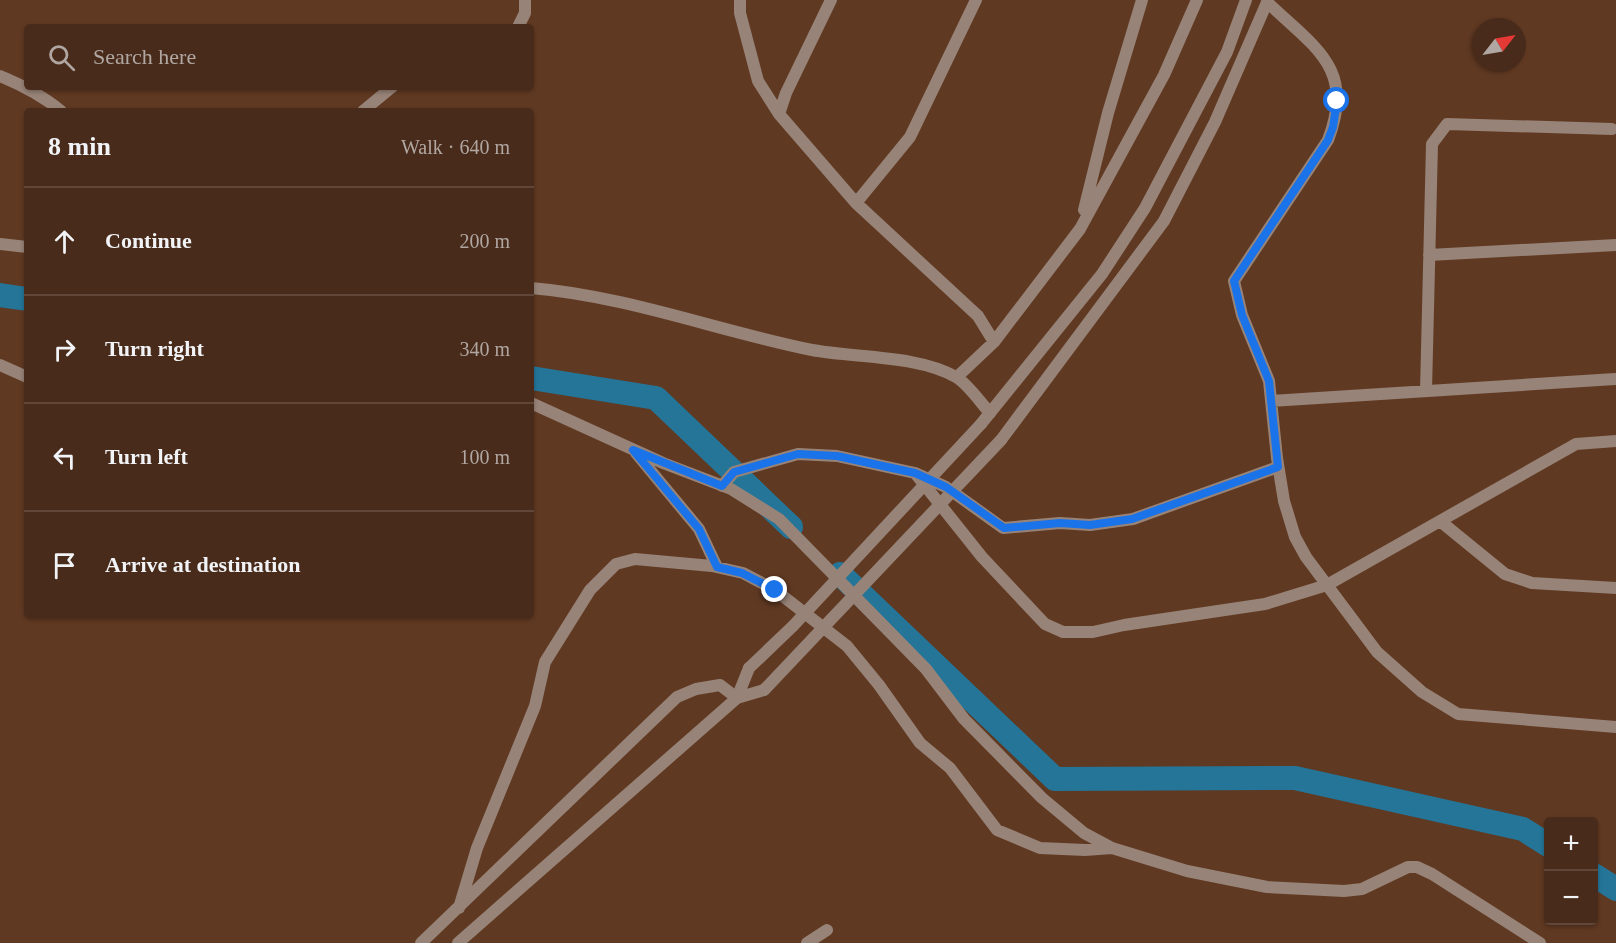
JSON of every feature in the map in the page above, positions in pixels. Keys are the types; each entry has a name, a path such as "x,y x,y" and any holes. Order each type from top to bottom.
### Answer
{"street":[{"path":"520,24 525,13 525,0"},
{"path":"740,0 740,13 758,81 779,114 856,203 978,316 994,342"},
{"path":"779,114 786,93 831,0"},
{"path":"856,203 910,137 976,0"},
{"path":"1080,229 1108,113 1143,0"},
{"path":"957,377 994,342 1080,229 1164,75 1197,0"},
{"path":"737,698 749,668 793,626 981,424 1102,274 1145,208 1227,52 1246,0"},
{"path":"458,943 737,698 764,690 1001,440 1164,221 1215,122 1268,1 1326,59 1337,85 1333,127 1328,140 1234,281 1242,315 1269,381 1278,467 1284,501 1295,537 1306,557 1377,652 1422,692 1458,714 1616,727"},
{"path":"0,76 24,87"},
{"path":"30,90 57,108"},
{"path":"367,108 388,90"},
{"path":"1426,391 1432,144 1447,124 1612,129"},
{"path":"0,244 24,247"},
{"path":"1429,255 1616,245"},
{"path":"534,288 562,290 632,305 812,350 890,359 926,366 957,377 990,413"},
{"path":"0,365 24,376"},
{"path":"1272,400 1615,379"},
{"path":"534,404 633,450 732,489 778,519 926,669 964,719 1042,798 1084,832 1112,848 1187,871 1267,887 1344,891 1362,889 1400,870 1417,867 1432,874 1540,943"},
{"path":"915,473 982,557 1045,624 1063,632 1093,632 1124,625 1265,604 1327,585 1576,444 1616,441"},
{"path":"633,450 699,529 717,567"},
{"path":"722,486 734,472 798,454 837,456 915,473 946,487 1004,528 1060,523 1090,525 1132,519 1278,467"},
{"path":"1440,521 1505,574 1532,583 1616,588"},
{"path":"459,908 477,848 535,706 545,662 590,590 616,564 635,559 717,567 742,573 775,590 848,646 920,743 950,768 997,830 1040,848 1085,850 1112,848"},
{"path":"422,943 677,697 696,689 720,685 737,698"},
{"path":"807,943 827,930"}],"waterway":[{"path":"0,295 24,299"},
{"path":"534,378 656,398 791,527"},
{"path":"840,574 1055,779 1295,778 1523,829 1544,842"},
{"path":"1598,878 1616,889"}],"route":[{"path":"775,590 742,573 717,567 699,529 633,450 722,486 734,472 798,454 837,456 876,463 915,473 946,487 1004,528 1060,523 1090,525 1132,519 1278,467 1269,381 1242,315 1234,281 1328,140 1333,127 1337,101"}]}
